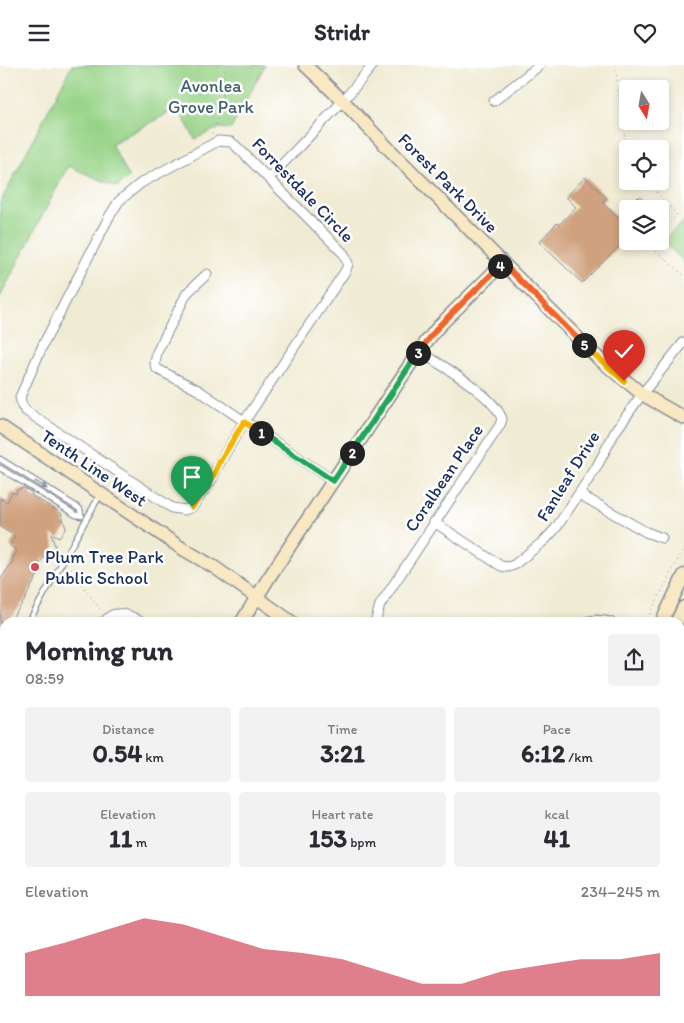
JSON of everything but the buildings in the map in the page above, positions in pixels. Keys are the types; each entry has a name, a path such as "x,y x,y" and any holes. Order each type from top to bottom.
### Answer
{"street":[{"name":"Forest Park Drive","path":"305,65 343,101 583,344 624,381 642,394 684,418"},
{"path":"269,178 343,101 373,65"},
{"path":"494,101 540,65"},
{"name":"Forrestdale Circle","path":"218,141 230,142 236,146 269,178 344,254 348,264 346,270 244,422 198,501 192,507 172,508 26,411 22,406 20,397 40,353 109,217 120,201 130,192 141,183 218,141"},
{"path":"245,617 419,351 439,326 503,263"},
{"path":"207,274 187,293 156,352 154,364 157,369 198,390 333,481"},
{"name":"Fanleaf Drive","path":"434,522 501,566 508,567 545,541 556,528 596,468 615,431 684,342"},
{"name":"Coralbean Place","path":"377,617 380,605 500,425 502,419 497,409 481,393 419,351"},
{"name":"Tenth Line West","path":"0,426 214,567 285,617"},
{"path":"579,494 646,532 662,538"},
{"path":"664,617 684,575"},
{"path":"111,617 122,613 134,617"}],"lane":[{"path":"0,459 80,509 83,516"},
{"path":"0,468 76,515 83,516"},
{"path":"32,617 64,562 83,516 100,493"}],"path":[{"path":"212,134 221,108 226,65"},
{"path":"615,65 625,140"},
{"path":"654,190 663,200"},
{"path":"669,206 677,215 669,224"},
{"path":"655,250 684,275"},
{"path":"648,617 684,548"},
{"path":"70,568 102,617"}],"green space":[{"name":"Avonlea Grove Park","path":"72,65 265,65 231,129 218,128 195,139 178,108 111,144 129,177 117,187 68,166 0,297 0,203"},
{"path":"684,221 684,262 669,247 669,235"}],"place":[{"name":"Plum Tree Park Public School","path":"35,567"}],"route":[{"path":"192,507 213,477 220,461 244,422 333,481 434,331 503,263 583,344 624,381"}]}
